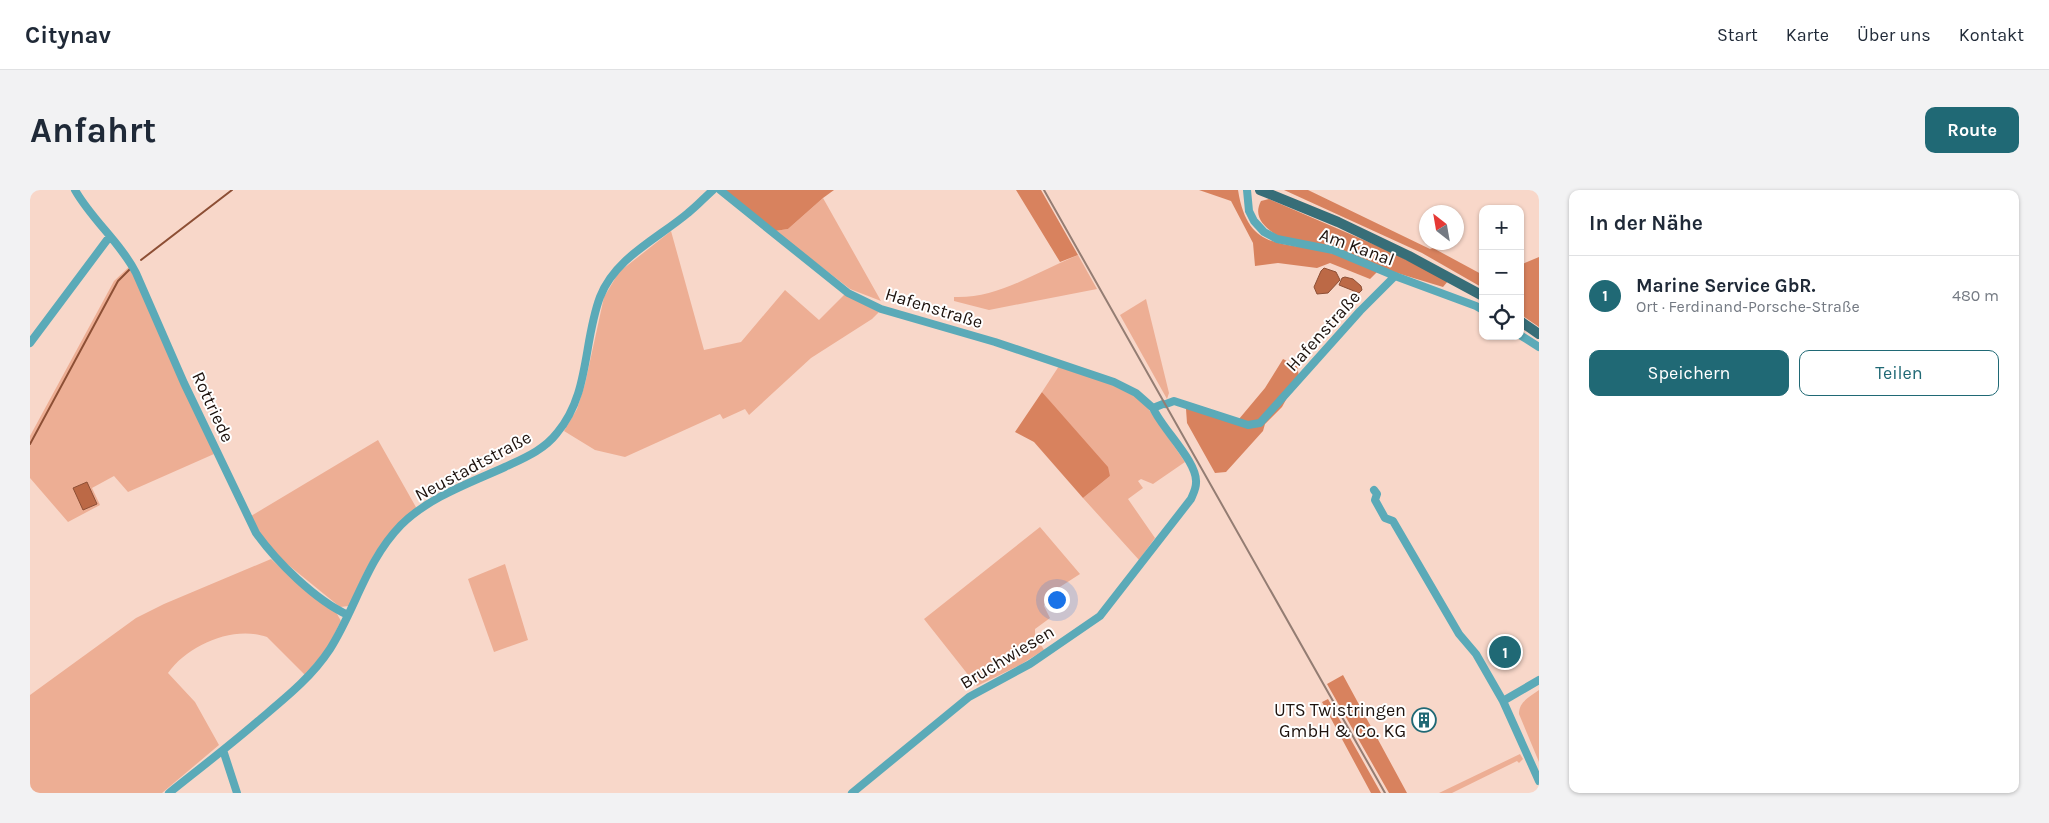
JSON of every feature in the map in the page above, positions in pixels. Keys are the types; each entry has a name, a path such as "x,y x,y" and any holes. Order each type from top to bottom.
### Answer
{"main road":[{"path":"1262,190 1338,222 1409,256 1481,295"},
{"path":"1524,324 1539,334"}],"street":[{"name":"Rottriede","path":"75,190 84,205 129,258 184,383 264,546 303,584 348,616"},
{"name":"Neustadtstraße","path":"169,793 224,750 305,681 330,649 348,616 368,570 387,541 403,524 442,497 532,455 558,433 574,407 582,385 594,319 601,296 616,269 689,213 713,190"},
{"name":"Hafenstraße","path":"720,190 848,293 880,308 995,342 1114,382 1136,393 1154,408 1174,401 1248,425 1260,424 1360,311 1395,276"},
{"name":"Am Kanal","path":"1247,190 1249,211 1254,221 1264,232 1277,238 1333,250 1479,308"},
{"path":"30,343 110,236"},
{"path":"1524,338 1539,347"},
{"name":"Bruchwiesen","path":"852,793 969,697 1030,664 1100,616 1191,499 1195,490 1195,475 1189,463 1158,419 1154,408"},
{"path":"1374,490 1377,494 1375,500 1385,518 1392,521 1459,634 1476,654 1503,701 1539,781"},
{"path":"1503,701 1539,680"},
{"path":"224,750 237,793"}],"shaded area":[{"path":"723,190 834,190 788,229 775,231"},
{"path":"1016,190 1041,190 1078,255 1060,262"},
{"path":"1199,190 1238,190 1243,210 1250,225 1259,234 1282,244 1336,255 1377,272 1370,279 1330,263 1317,268 1278,263 1255,266 1253,243 1231,201"},
{"path":"1284,190 1308,190 1419,244 1419,250 1437,250 1479,273 1479,286 1422,253"},
{"path":"823,198 881,301 850,289 775,231 788,229"},
{"path":"1269,199 1387,250 1448,281 1443,287 1279,237 1265,226 1259,217 1261,201"},
{"path":"671,231 704,350 741,342 785,290 819,320 845,294 879,312 872,319 811,358 749,415 745,409 723,419 720,414 625,457 595,450 564,431 577,409 585,384 604,297 619,272"},
{"path":"1078,255 1097,289 989,310 954,301 954,297 986,294 1002,289"},
{"path":"1539,257 1539,327 1524,317 1524,263"},
{"path":"130,266 214,454 128,492 114,476 92,488 100,505 68,522 30,478 30,436 114,281"},
{"path":"1324,268 1336,272 1340,280 1328,293 1317,294 1314,287"},
{"path":"1342,278 1353,279 1361,286 1362,290 1359,293 1339,285"},
{"path":"1146,299 1169,393 1167,399 1120,315"},
{"path":"1283,359 1297,366 1299,376 1282,407 1265,424 1263,431 1226,472 1215,473 1187,423 1186,409 1191,403 1239,419 1265,388"},
{"path":"1059,366 1115,385 1135,396 1145,404 1185,462 1153,484 1141,479 1138,481 1143,488 1128,499 1155,538 1139,560 1083,498 1110,476 1042,392"},
{"path":"1042,392 1108,467 1110,476 1083,498 1034,442 1015,432"},
{"path":"378,440 417,509 404,519 383,541 369,564 349,606 340,607 276,555 262,540 251,516"},
{"path":"87,482 97,504 83,510 73,488"},
{"path":"1040,527 1080,574 1049,594 1044,606 1050,618 1035,629 1035,634 1044,650 1020,665 977,686 924,619"},
{"path":"271,559 303,588 336,612 341,621 327,648 305,675 267,637 254,634 240,634 212,640 187,654 168,673 195,702 219,745 162,793 30,793 30,695 136,618 164,604"},
{"path":"505,564 528,640 494,652 468,579"},
{"path":"1343,675 1407,793 1389,793 1327,684"},
{"path":"1539,690 1539,762 1519,710 1529,697"},
{"path":"1328,699 1381,793 1371,793 1322,702"},
{"path":"1520,754 1523,759 1519,763 1517,761 1452,793 1439,793"}],"waterway":[{"path":"141,260 232,190"},
{"path":"30,444 118,281 130,269"}],"railway":[{"path":"1044,190 1385,793"}],"place":[{"name":"Marine Service GbR.","path":"1505,652"},
{"name":"UTS Twistringen GmbH & Co. KG","path":"1424,720"}]}
